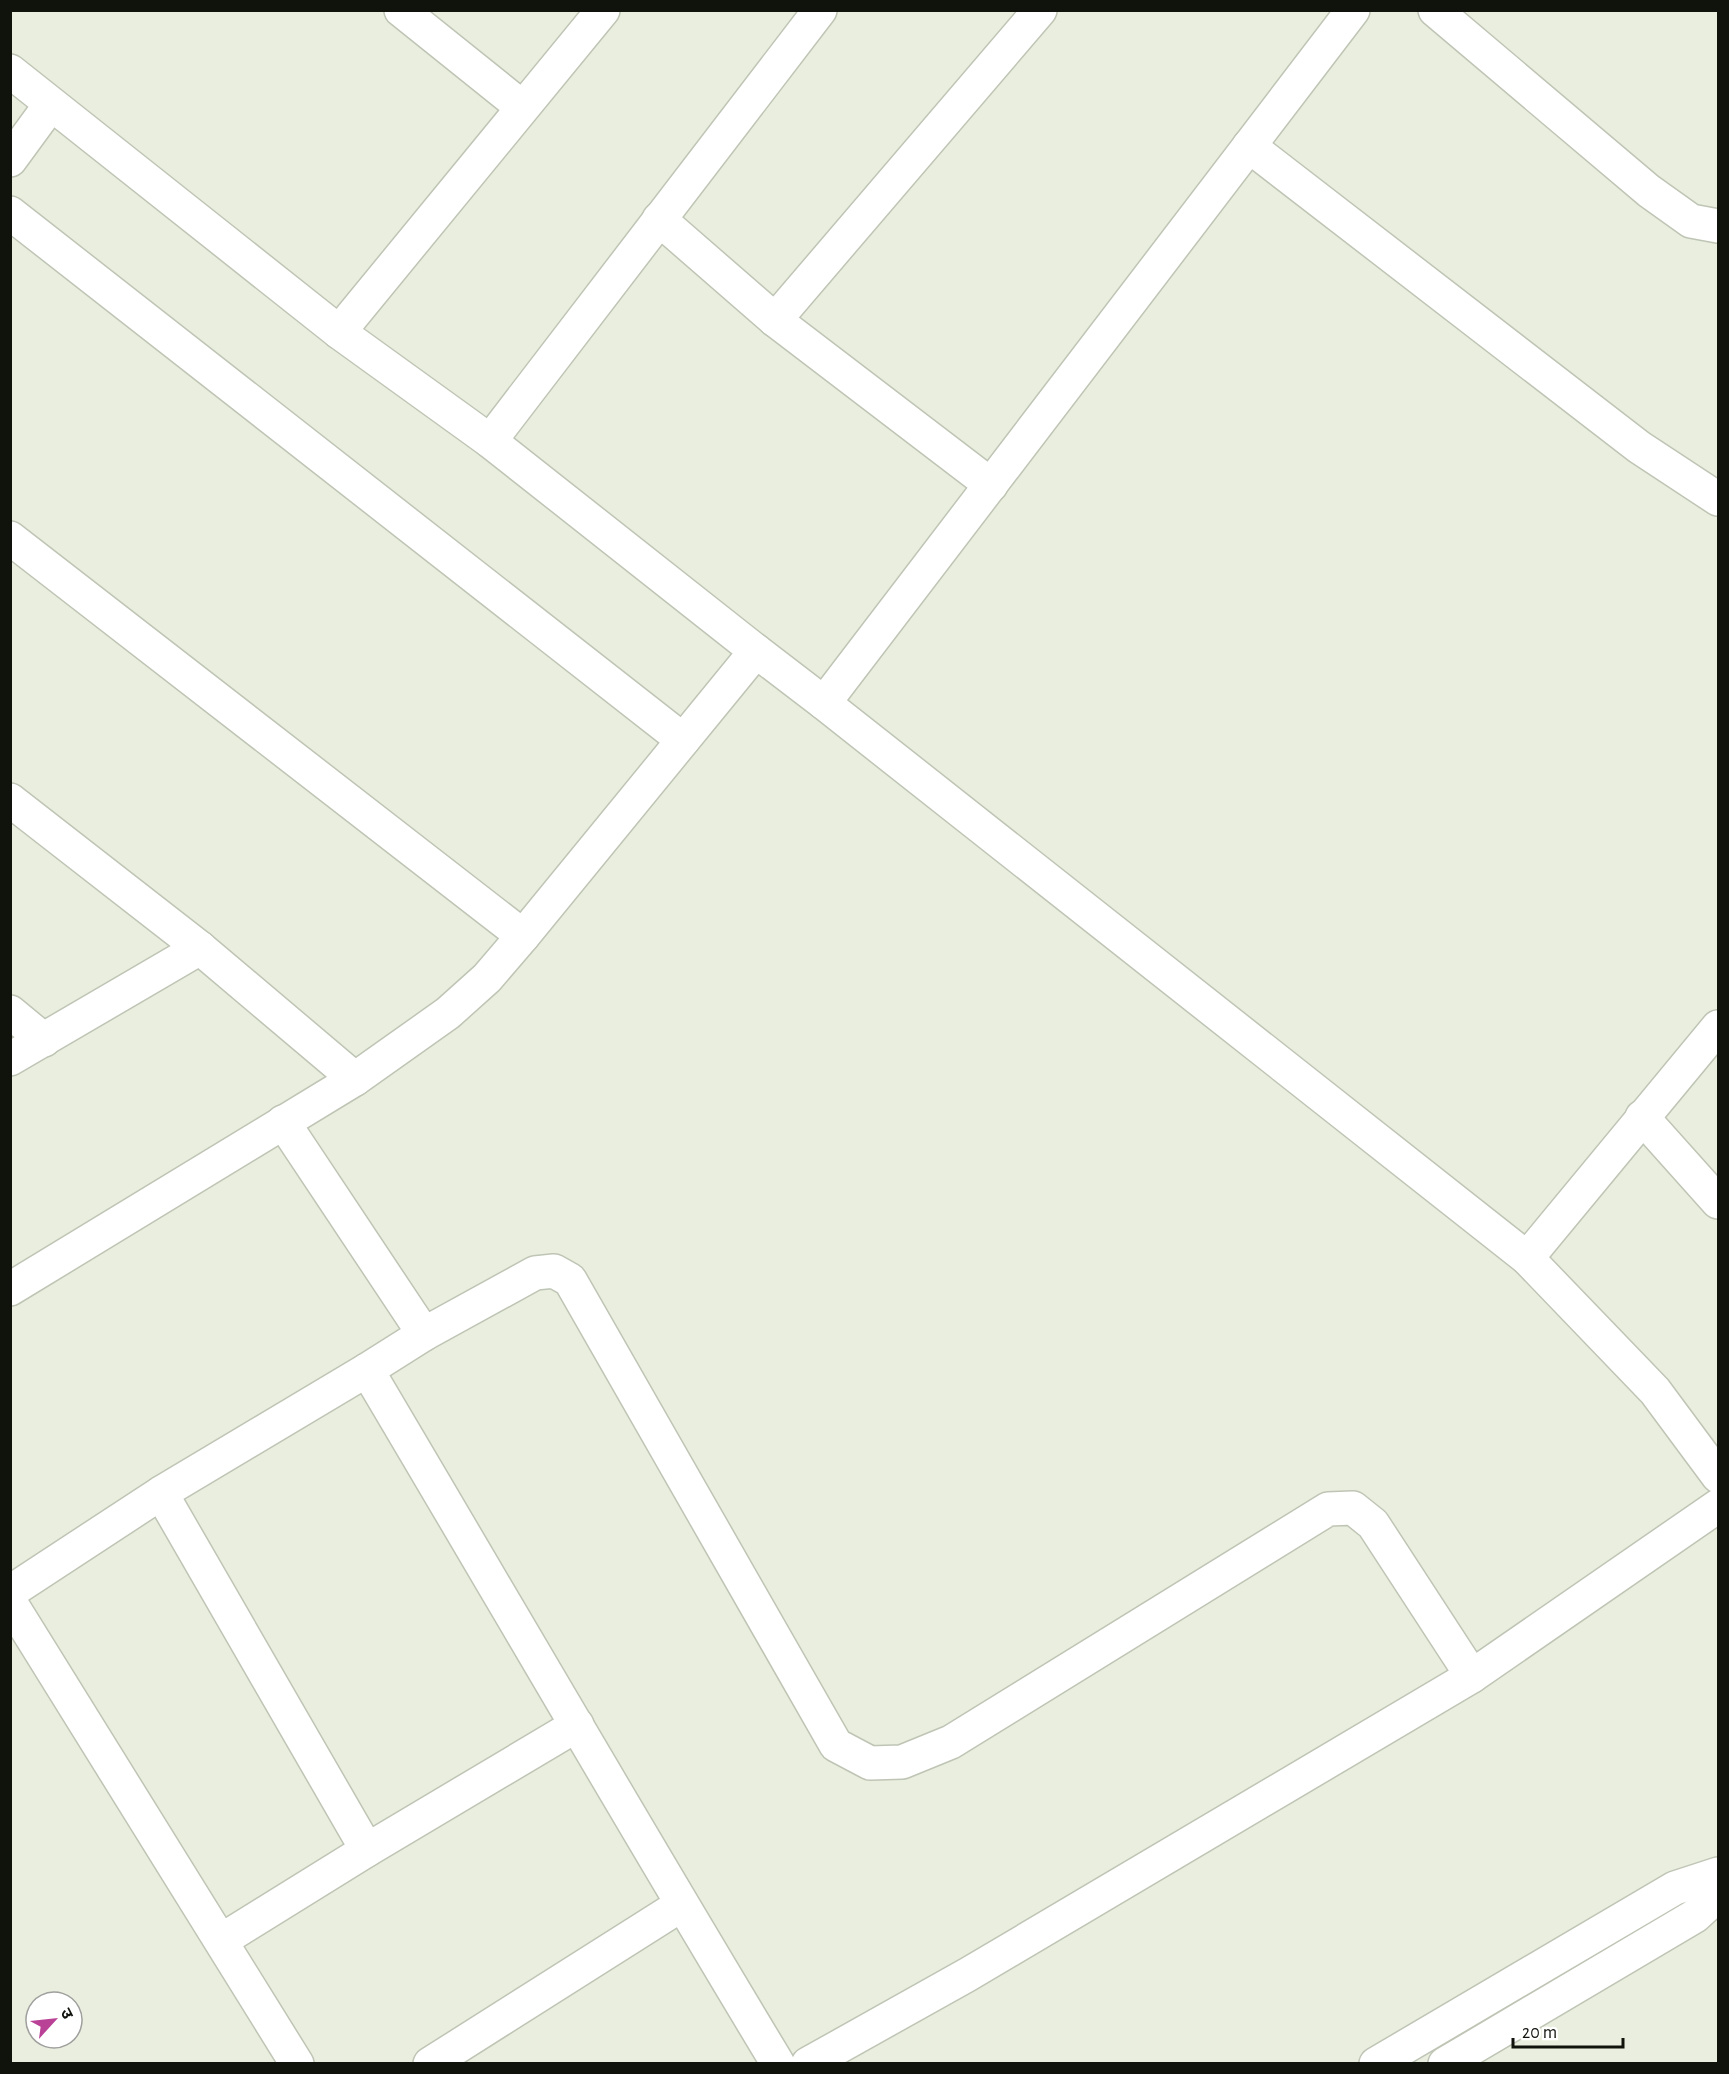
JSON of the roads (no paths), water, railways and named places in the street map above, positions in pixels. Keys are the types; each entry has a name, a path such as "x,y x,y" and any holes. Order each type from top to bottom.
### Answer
{"street":[{"path":"401,10 522,107"},
{"path":"339,332 603,10"},
{"path":"490,441 820,10"},
{"path":"775,320 1040,10"},
{"path":"824,703 1353,10"},
{"path":"1435,10 1649,191 1691,221 1719,226"},
{"path":"10,71 339,332 490,441 1527,1258 1655,1391 1719,1476"},
{"path":"10,160 51,104"},
{"path":"1249,146 1639,447 1719,499"},
{"path":"10,213 683,740"},
{"path":"659,219 775,320 991,484"},
{"path":"10,538 523,936"},
{"path":"10,1289 355,1079 448,1013 487,978 523,936 756,651"},
{"path":"10,800 200,948 355,1079"},
{"path":"10,1059 200,948"},
{"path":"10,1012 44,1040"},
{"path":"1527,1258 1641,1117 1719,1026"},
{"path":"1641,1117 1719,1202"},
{"path":"283,1122 424,1334"},
{"path":"10,1592 161,1493 424,1334 535,1273 554,1271 570,1280 836,1745 870,1763 902,1762 951,1742 1328,1509 1353,1508 1373,1524 1472,1676"},
{"path":"367,1370 681,1905 778,2064"},
{"path":"161,1493 367,1850"},
{"path":"808,2064 967,1975 1472,1676 1719,1506"},
{"path":"10,1602 297,2064"},
{"path":"222,1940 367,1850 577,1725"},
{"path":"1376,2064 1676,1888 1719,1874"},
{"path":"1445,2064 1695,1916 1719,1895"},
{"path":"430,2064 681,1905"}]}
